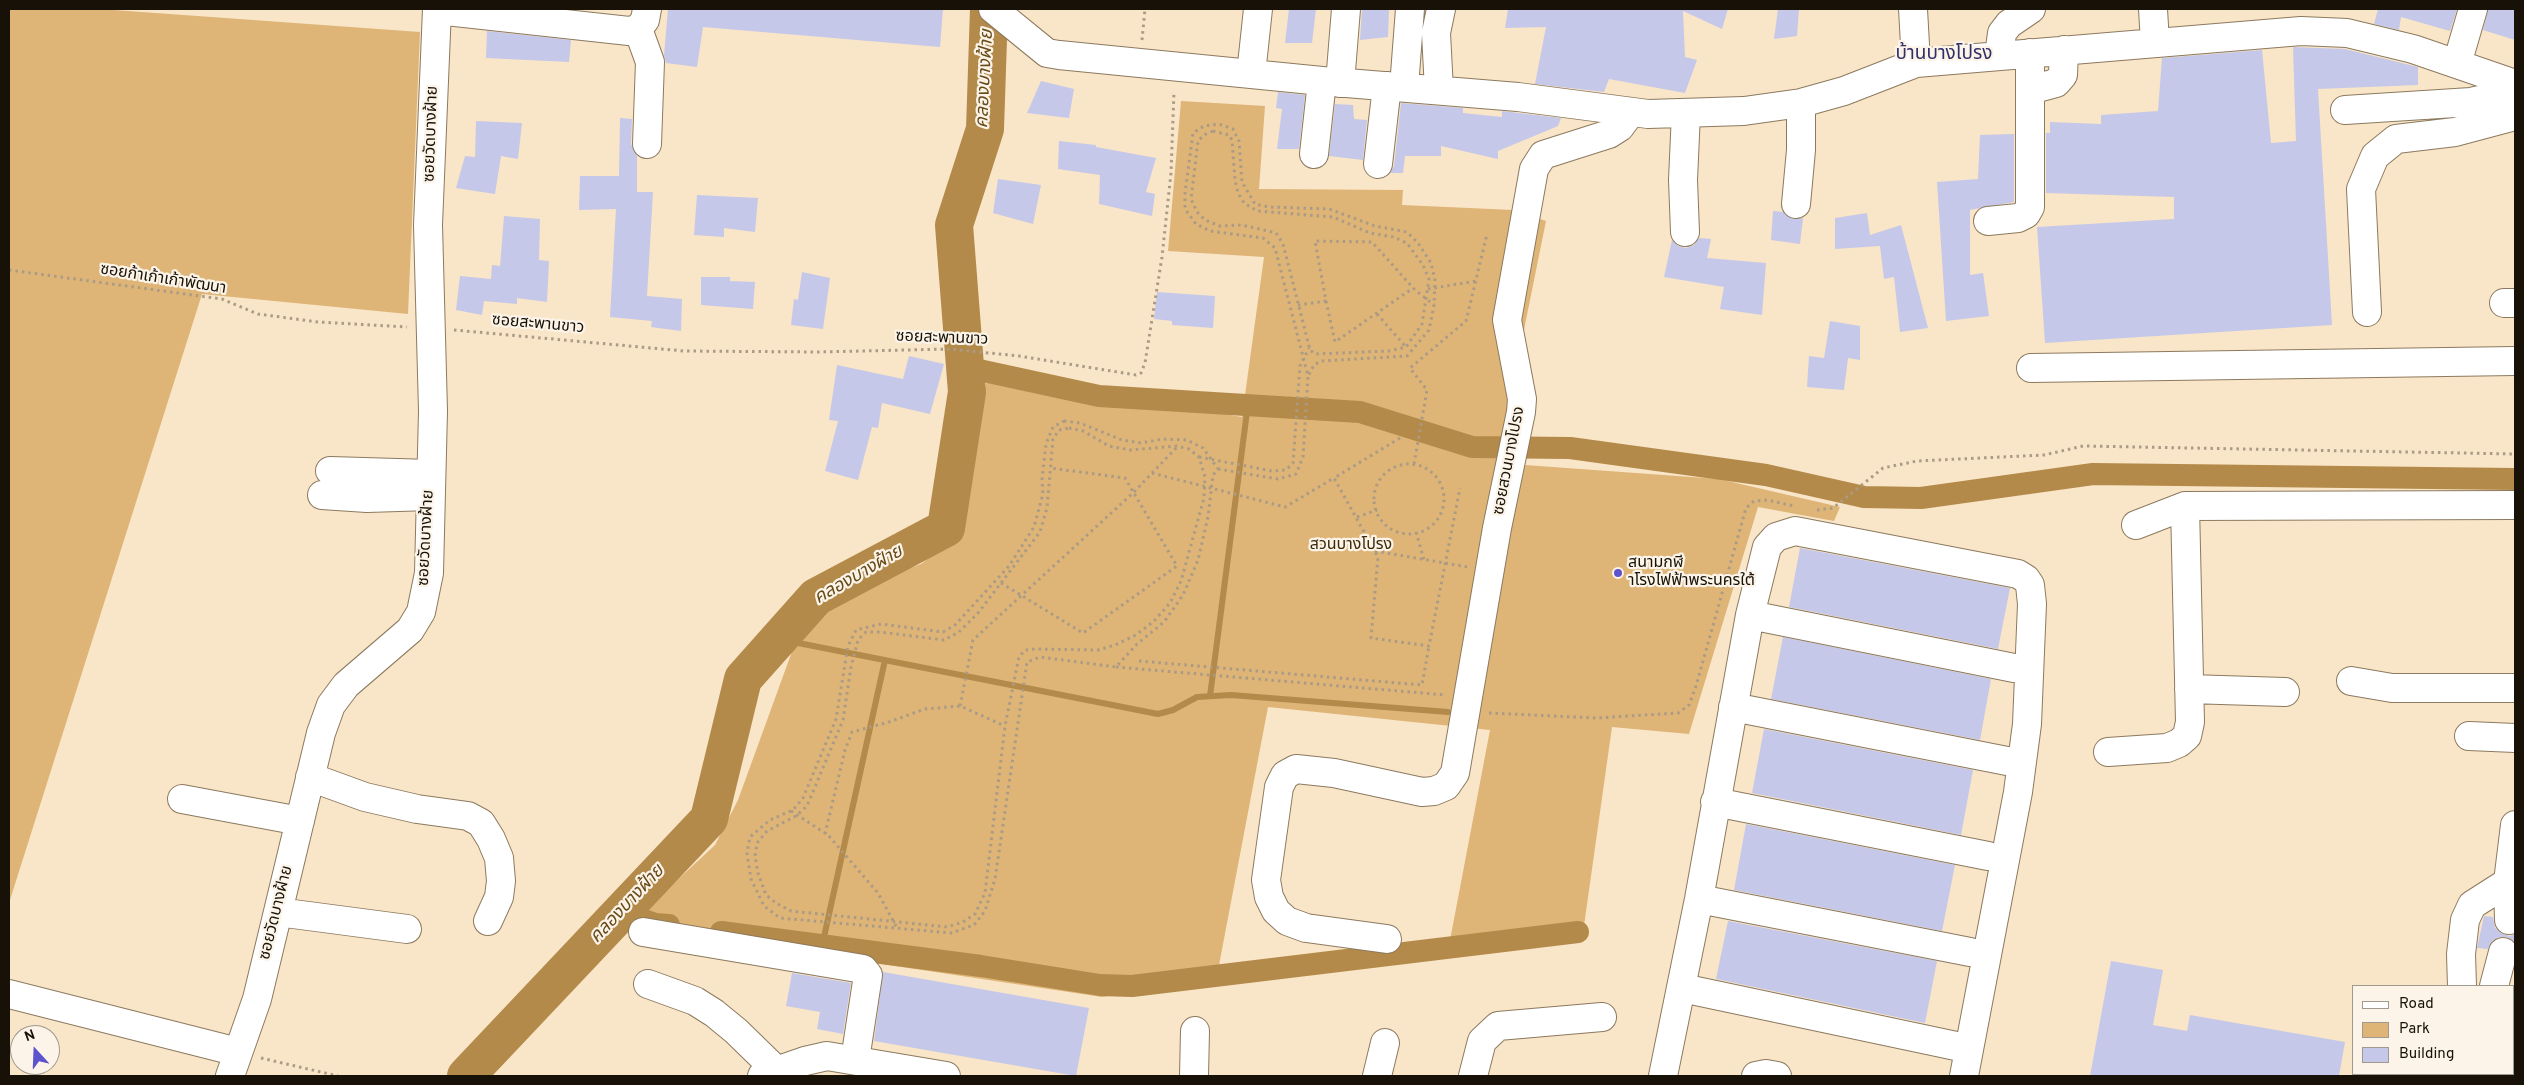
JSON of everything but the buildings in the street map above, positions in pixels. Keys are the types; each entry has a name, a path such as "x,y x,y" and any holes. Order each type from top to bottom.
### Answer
{"street":[{"path":"437,9 629,31 643,19"},
{"name":"ซอยวัดบางฝ้าย","path":"234,1064 257,999 310,776 321,733 331,705 346,685 410,630 420,612 429,573 433,410 428,225 437,9"},
{"path":"992,9 1047,53 1331,82 1518,97 1648,114 1744,111 1802,103 1844,91 1916,63 2155,43 2302,20 2413,49 2515,84"},
{"path":"1251,74 1258,9"},
{"path":"1314,154 1346,9"},
{"path":"1378,164 1410,9"},
{"path":"1439,90 1436,33 1441,9"},
{"path":"1913,9 1916,63"},
{"path":"1999,56 2002,33 2009,24 2032,9"},
{"path":"1988,221 2018,218 2026,214 2030,207 2032,9"},
{"path":"2153,9 2155,43"},
{"path":"2457,64 2472,9"},
{"path":"643,19 650,62 647,144"},
{"path":"2030,90 2049,86 2060,79 2063,75 2064,50"},
{"path":"2344,110 2471,102 2515,92"},
{"path":"1796,204 1801,150 1802,103"},
{"name":"ซอยสวนบางโปรง","path":"1387,939 1306,928 1287,921 1276,911 1269,897 1266,880 1279,787 1285,775 1296,769 1310,769 1422,792 1434,791 1446,786 1455,773 1522,400 1507,320 1534,168 1543,154 1609,134 1620,128 1631,112"},
{"path":"1685,232 1682,187 1686,113"},
{"path":"2367,312 2361,189 2375,156 2396,139 2456,132 2515,116"},
{"path":"2031,368 2515,361"},
{"path":"326,483 430,485"},
{"path":"2136,524 2186,506 2515,505"},
{"path":"2108,752 2167,748 2179,743 2186,736 2190,722 2186,506"},
{"path":"1663,1076 1699,899 1750,615 1767,547 1776,537 1795,531 2018,574 2026,579 2030,586 2032,604 2027,724 2018,792 1964,1076"},
{"path":"1750,615 2014,668"},
{"path":"2351,681 2392,688 2515,688"},
{"path":"2189,689 2285,692"},
{"path":"1733,707 2007,761"},
{"path":"2469,736 2515,738"},
{"path":"310,776 365,797 417,809 468,816 481,823 491,839 499,858 501,881 499,897 488,921"},
{"path":"182,799 300,821"},
{"path":"1715,802 1988,856"},
{"path":"2509,920 2508,882 2515,825"},
{"path":"2462,985 2461,954 2465,920 2472,905 2486,894 2508,882"},
{"path":"1699,899 1970,952"},
{"path":"278,912 407,929"},
{"path":"643,932 863,969 868,975 855,1060"},
{"path":"2494,985 2503,952"},
{"path":"648,984 695,1001 714,1013 736,1030 769,1074 804,1061 827,1056 946,1076"},
{"path":"1682,988 1956,1046"},
{"path":"9,994 234,1064"},
{"path":"1473,1076 1482,1041 1498,1026 1602,1017"},
{"path":"1194,1076 1195,1032"},
{"path":"1377,1076 1385,1043"},
{"path":"1756,1076 1766,1074 1777,1076"}],"path":[{"path":"1140,64 1145,9"},
{"name":"ซอยสะพานขาว","path":"431,328 684,351 818,352 950,349 1007,355 1119,372 1141,373 1145,362 1162,257 1170,182 1175,67"},
{"path":"1223,676 1040,657 1027,662 1023,677 995,879 985,911 974,925 951,933 780,918 764,906 751,879 747,853 750,837 770,820 790,811 803,798 836,719 848,646 856,630 866,626 881,624 943,632 955,625 1009,566 1034,527 1043,494 1042,479 1046,444 1053,427 1064,421 1080,423 1105,435 1131,442 1187,440 1203,448 1218,469 1278,480 1296,474 1303,457 1308,376 1275,248 1263,238 1210,231 1196,224 1185,208 1193,133 1204,126 1219,124 1233,129 1240,141 1242,182 1255,204 1269,207 1329,209 1375,226 1407,232 1418,243 1430,262 1434,288 1434,305 1429,330 1407,356 1321,361 1314,365 1308,376"},
{"path":"1212,131 1229,135 1232,140 1235,180 1238,193 1244,204 1257,211 1333,217 1370,233 1393,237 1407,243 1424,265 1429,279 1428,289 1422,324 1406,347 1389,351 1315,354 1309,348 1283,244 1276,233 1242,225 1220,226 1205,220 1197,212 1192,199 1198,141 1212,131"},
{"path":"1414,464 1427,390 1410,368 1466,321 1487,234"},
{"path":"1413,288 1335,342 1315,241 1372,242 1413,288 1434,305"},
{"name":"ซอยก้าเก้าเก้าพัฒนา","path":"9,270 222,299 258,314 318,322 431,328"},
{"path":"1428,289 1476,281"},
{"path":"1298,305 1326,301"},
{"path":"1377,314 1406,347"},
{"path":"1199,457 1205,477 1205,488 1194,543 1182,582 1170,603 1154,621 1128,639 1098,650 1025,650 1019,657 1005,726 985,893 975,914 963,922 947,927 791,911 766,895 758,873 755,856 757,843 767,831 796,816 807,806 842,720 858,640 866,632 944,640 958,632 978,613 1040,532 1047,508 1053,439 1059,430 1069,428 1084,431 1109,446 1130,450 1177,446 1189,449 1199,457 1236,465 1279,471 1286,470 1293,464 1300,366 1309,348"},
{"path":"1152,473 1226,494 1285,507 1400,438"},
{"path":"960,706 973,640 1133,493 1177,446"},
{"path":"1403,464 1414,464 1434,474 1440,482 1444,494 1443,506 1439,517 1431,526 1409,533 1392,528 1379,516 1377,510 1375,494 1378,483 1384,474 1403,464"},
{"path":"1001,583 1083,633 1177,566 1125,478 1050,468"},
{"path":"1116,666 1137,644 1164,622 1183,594 1198,560 1208,517 1213,475 1218,469"},
{"path":"1334,478 1378,558 1371,638 1429,646"},
{"path":"1139,661 1422,685 1460,488"},
{"path":"1356,517 1377,510"},
{"path":"1416,532 1424,560"},
{"path":"1375,551 1490,570"},
{"path":"825,834 845,750 852,732 925,709 960,706 1005,726"},
{"path":"790,811 825,834 835,844 878,893 898,929"},
{"path":"234,1064 338,1076"}],"green space":[{"path":"9,9 100,9 420,32 408,314 202,294 9,903"},
{"name":"สวนบางโปรง","path":"1181,101 1265,106 1259,189 1403,190 1402,205 1513,210 1546,221 1497,463 1719,479 1840,507 1834,521 1758,507 1689,734 1612,727 1582,940 1447,956 1490,730 1268,707 1216,981 1102,997 628,926 715,845 738,800 802,624 845,592 921,564 952,541 988,375 1242,417 1264,257 1168,251"}],"waterway":[{"name":"คลองบางฝ้าย","path":"466,1076 709,819 743,679 816,597 946,528 967,392 954,225 985,129 989,9"},
{"path":"965,367 1099,396 1360,412 1472,447 1570,448 1766,475 1864,497 1921,498 2093,474 2515,479"},
{"path":"1210,696 1248,404"},
{"path":"778,639 1158,714 1173,710 1197,697 1231,695 1448,712"},
{"path":"822,946 885,660"},
{"path":"620,912 655,924 669,925"},
{"path":"721,932 981,966 1100,985 1132,986 1578,932"}],"place":[{"name":"สนามกฬี าโรงไฟฟ้าพระนครใต้","path":"1618,573"}],"district":[{"name":"บ้านบางโปรง","path":"1944,55"}]}
